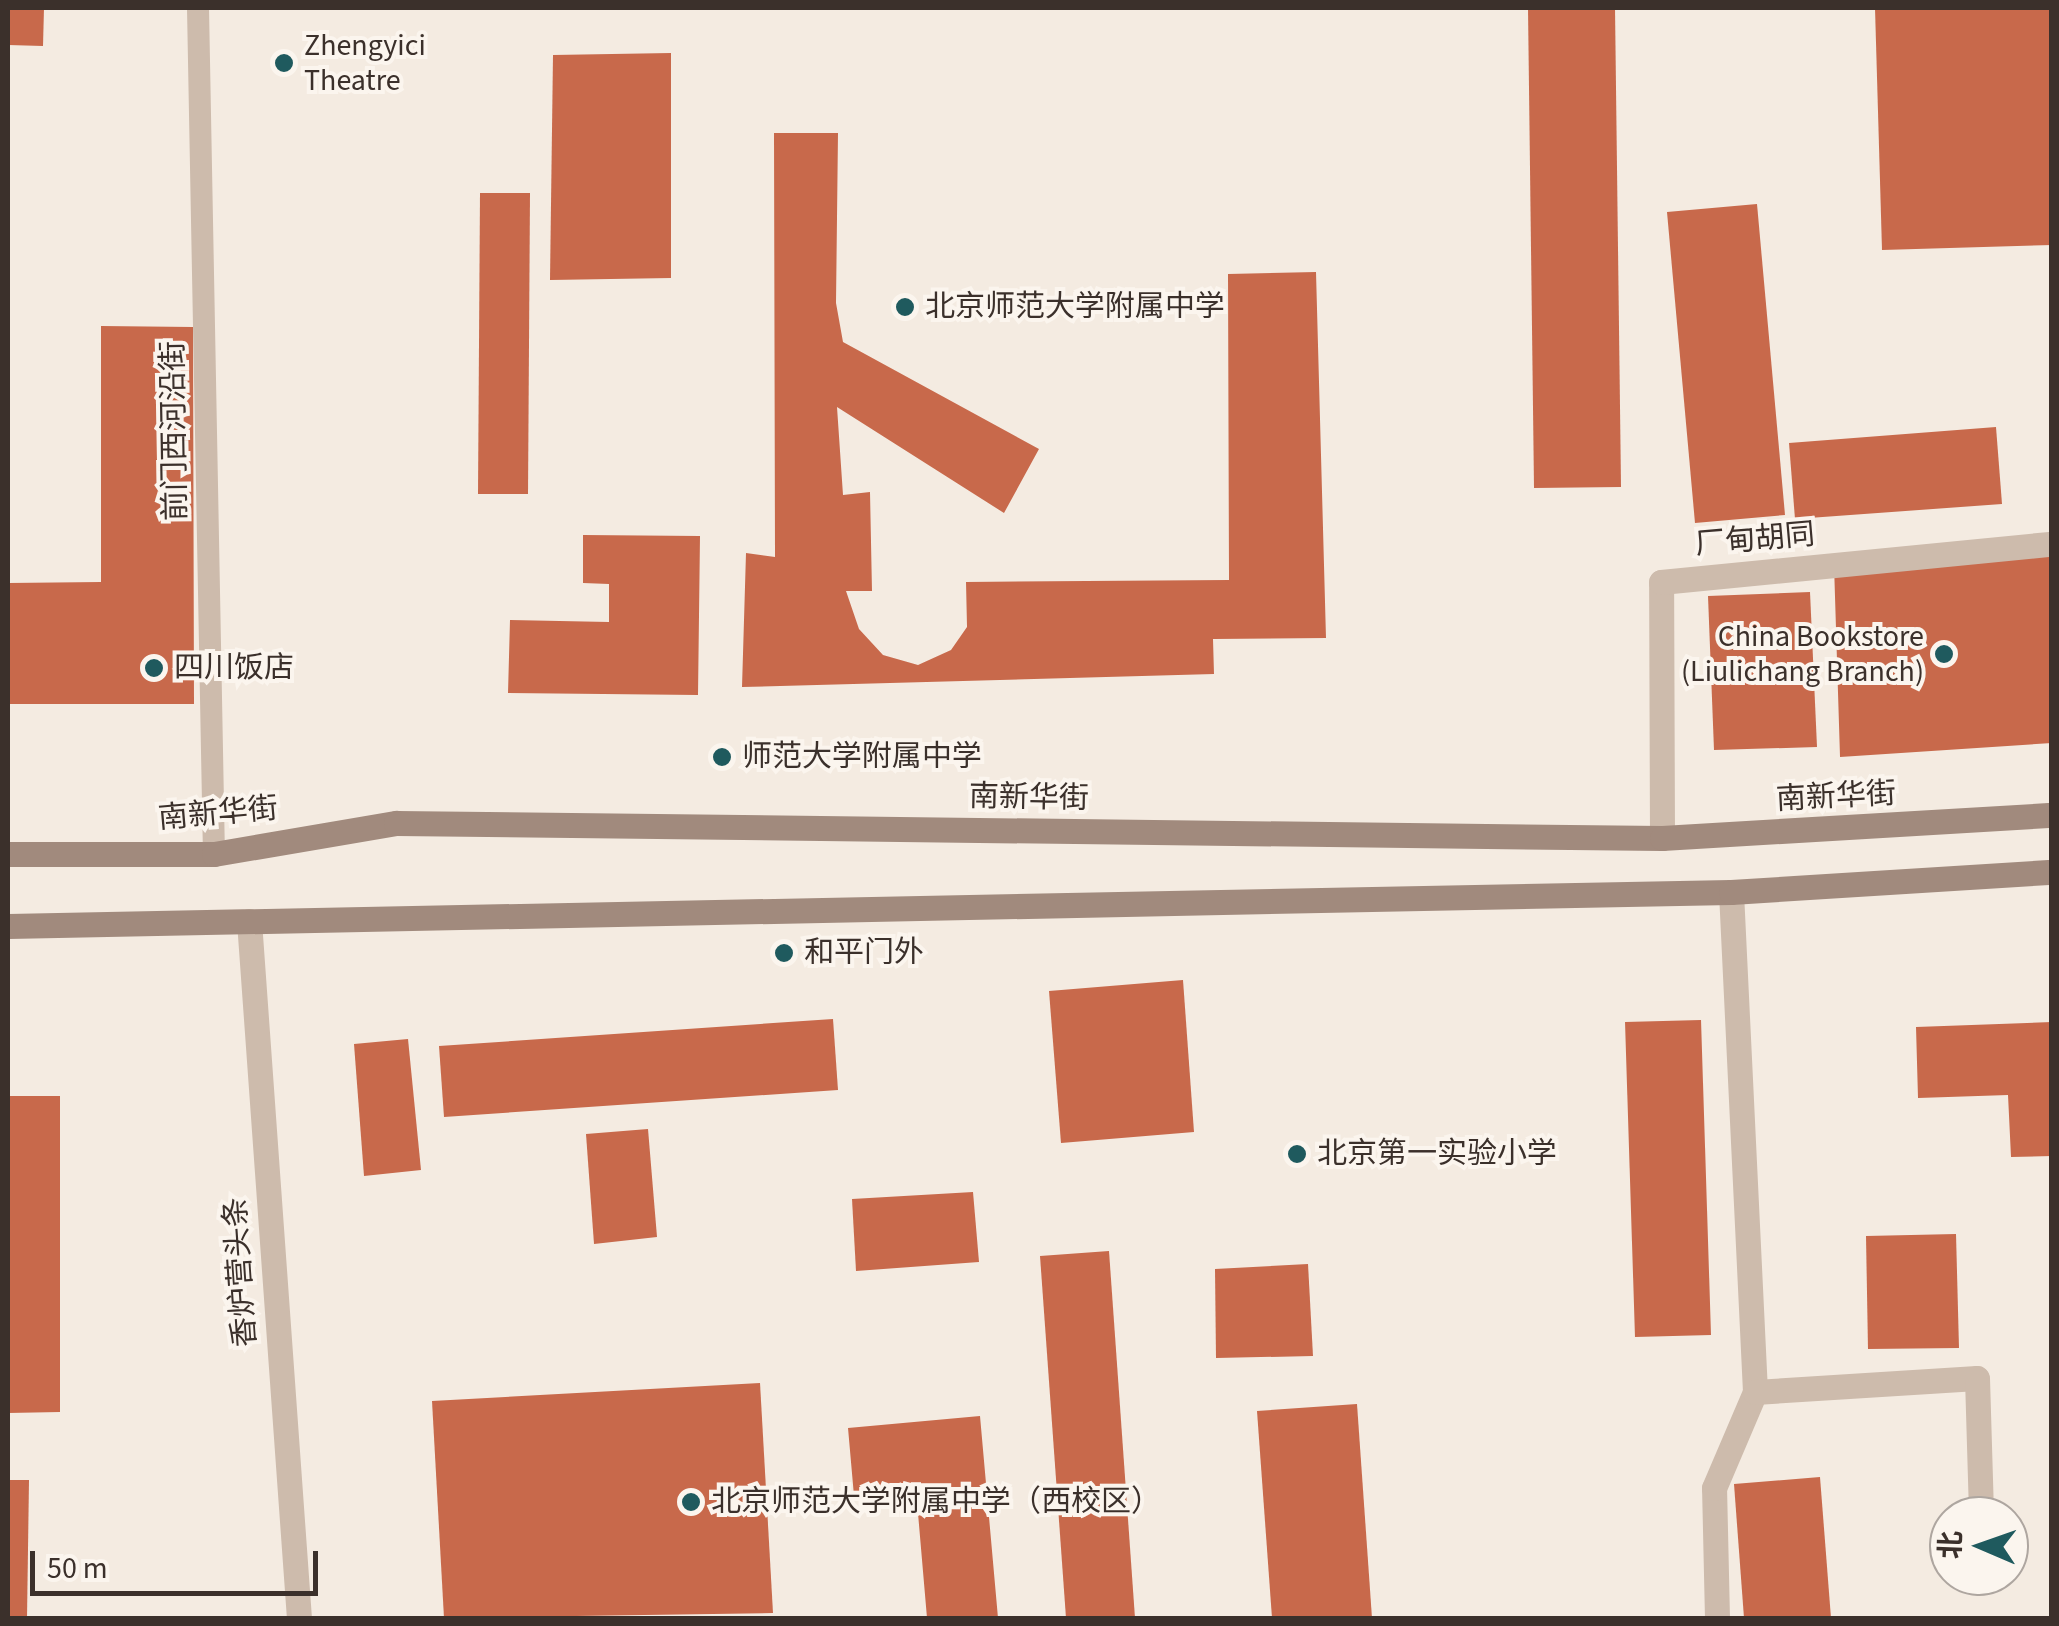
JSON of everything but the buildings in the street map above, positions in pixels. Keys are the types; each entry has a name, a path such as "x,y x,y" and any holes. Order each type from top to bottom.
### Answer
{"main road":[{"name":"南新华街","path":"8,854 214,854 396,822 1662,838 2052,815"},
{"path":"8,926 1731,892 2052,872"}],"street":[{"name":"厂甸胡同","path":"1662,838 1661,582 2052,544"},
{"path":"1717,1618 1714,1488 1755,1392 1731,892"},
{"name":"香炉营头条","path":"249,921 299,1618"},
{"path":"1755,1392 1977,1378 1980,1496"}],"lane":[{"name":"前门西河沿街","path":"198,8 214,854"}],"place":[{"name":"Zhengyici Theatre","path":"284,63"},
{"name":"北京师范大学附属中学","path":"905,307"},
{"name":"China Bookstore (Liulichang Branch)","path":"1944,654"},
{"name":"四川饭店","path":"154,668"},
{"name":"师范大学附属中学","path":"722,757"},
{"name":"和平门外","path":"784,953"},
{"name":"北京第一实验小学","path":"1297,1154"},
{"name":"北京师范大学附属中学（西校区）","path":"691,1502"}]}
